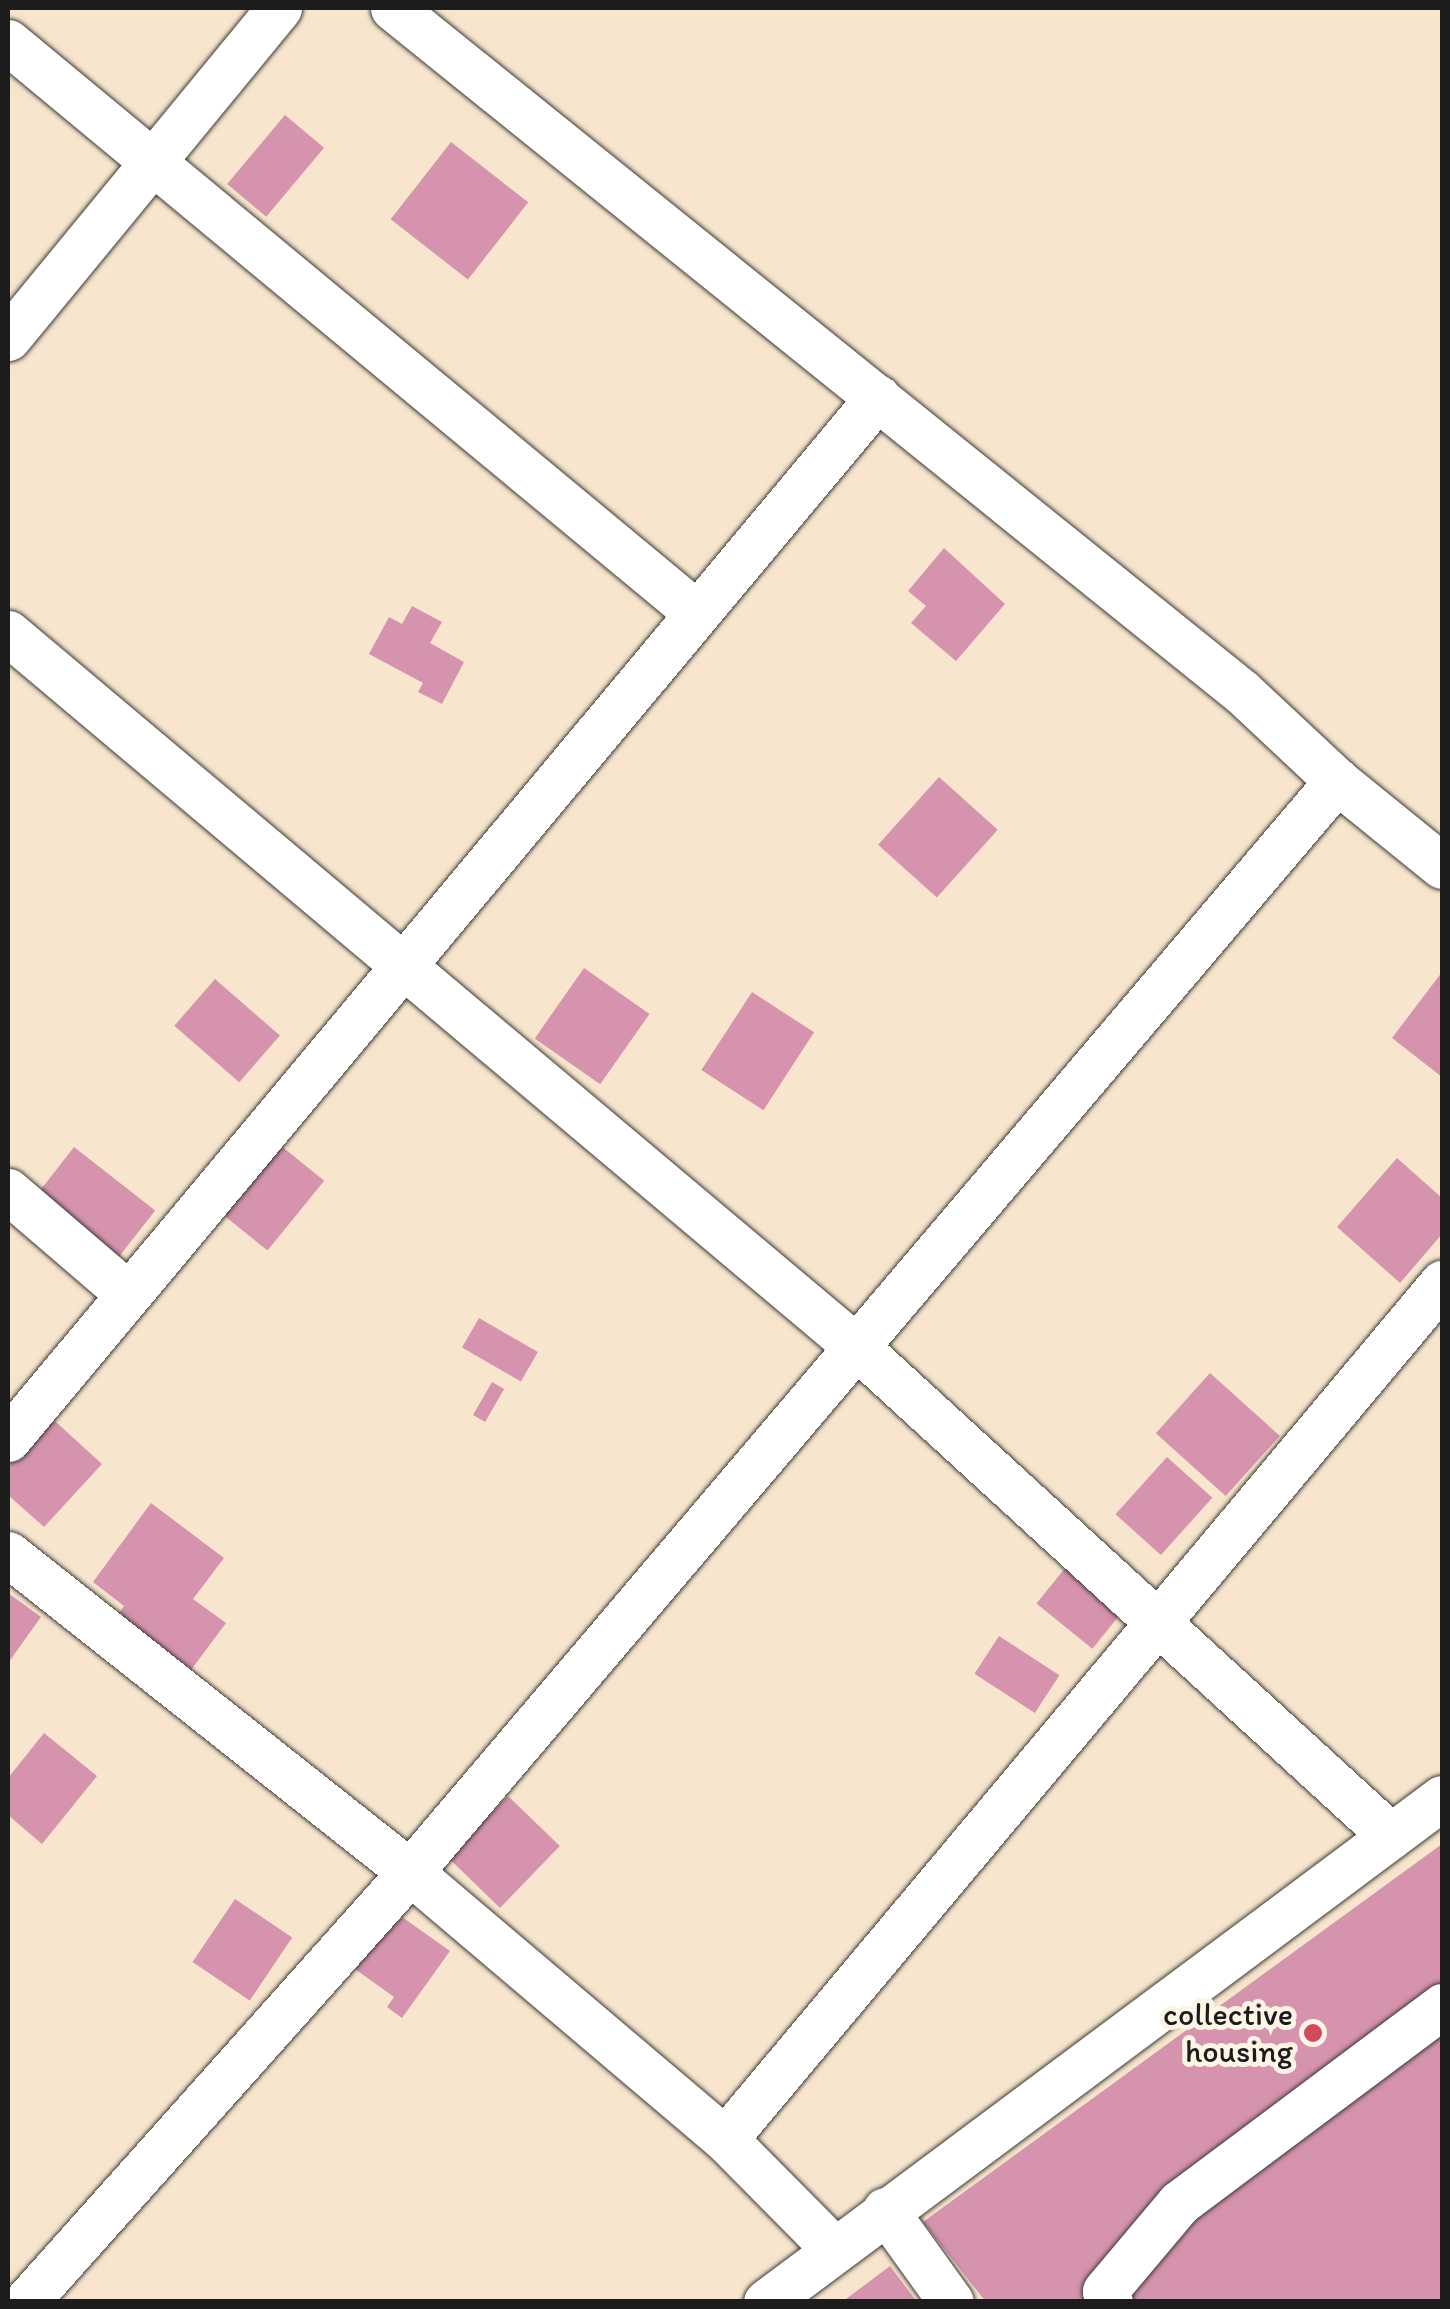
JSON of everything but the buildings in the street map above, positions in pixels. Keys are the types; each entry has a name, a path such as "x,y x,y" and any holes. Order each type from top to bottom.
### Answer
{"street":[{"path":"8,338 279,8"},
{"path":"393,8 1242,692 1337,781 1442,866"},
{"path":"8,42 694,612"},
{"path":"8,1438 694,612 878,398"},
{"path":"8,633 860,1349 1160,1620 1391,1836"},
{"path":"26,2302 410,1872 860,1349 1337,781"},
{"path":"8,1192 128,1294"},
{"path":"724,2139 1442,1282"},
{"path":"8,1554 410,1872 724,2139 834,2249"},
{"path":"766,2302 1442,1798"},
{"path":"1110,2302 1105,2291 1179,2204 1442,2006"},
{"path":"885,2210 951,2302"}],"place":[{"name":"collective housing","path":"1313,2033"}]}
